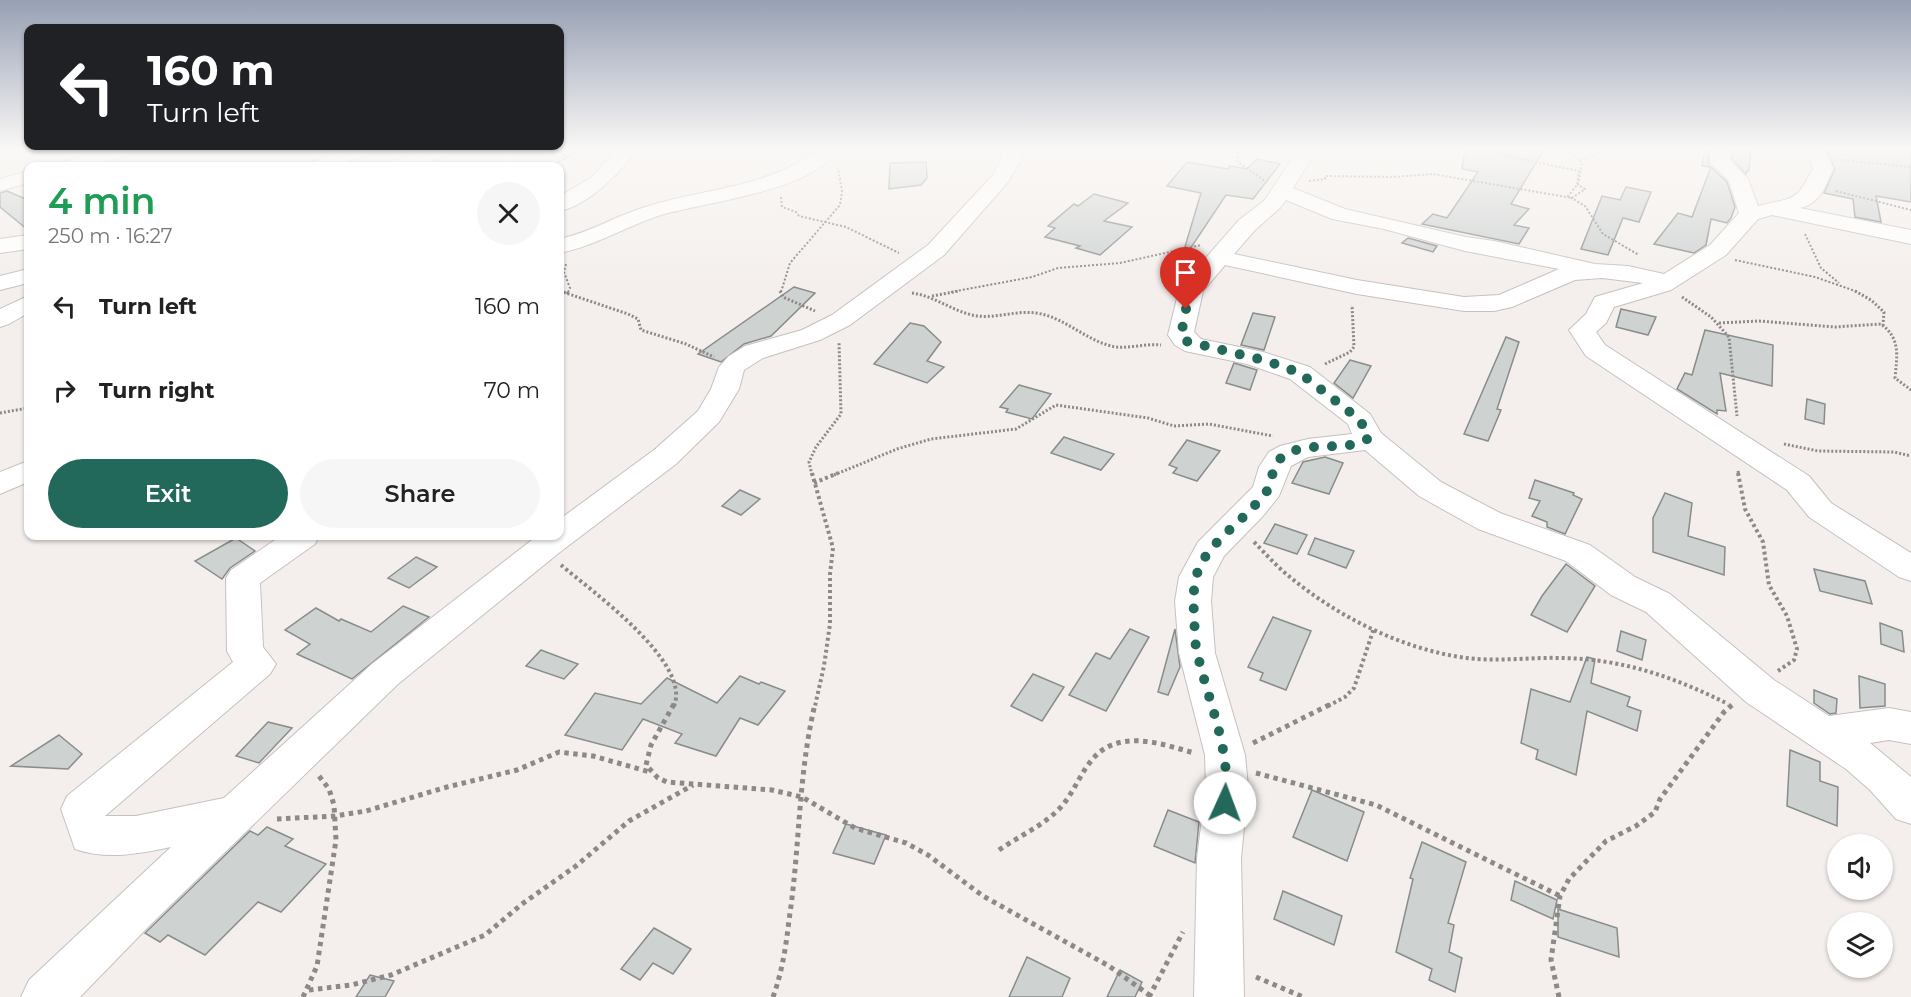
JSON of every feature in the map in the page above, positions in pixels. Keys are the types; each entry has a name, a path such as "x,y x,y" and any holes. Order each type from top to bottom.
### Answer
{"street":[{"path":"564,203 577,195"},
{"path":"564,245 589,240 649,212 722,195"},
{"path":"564,532 665,457 709,416 725,390 732,367 743,357 811,334 841,321 936,250 984,195"},
{"path":"1278,195 1273,204 1227,248 1191,290 1181,329 1181,335 1185,341 1280,365 1300,373 1360,420 1369,438 1431,489 1488,521 1578,553 1623,586 1658,603 1754,698 1823,733 1885,778 1911,806"},
{"path":"1300,195 1350,216 1465,244 1494,248 1592,270 1621,271 1659,282"},
{"path":"1752,195 1766,211 1911,237"},
{"path":"1810,195 1803,201 1766,211 1734,234 1711,255 1659,282 1604,302 1597,318 1584,327 1584,335 1595,350 1798,483 1820,510 1911,569"},
{"path":"0,246 24,243"},
{"path":"1227,248 1351,286 1413,297 1483,305 1518,298 1548,281 1592,270"},
{"path":"0,283 24,277"},
{"path":"0,319 24,305"},
{"path":"1219,997 1219,858 1227,787 1225,760 1197,653 1193,601 1196,578 1210,550 1268,489 1274,467 1280,459 1291,452 1360,442 1369,438"},
{"path":"0,484 24,472"},
{"path":"237,814 136,835 90,835 82,809 257,664 245,651 243,578 297,540"},
{"path":"46,997 133,911 385,674 553,540"},
{"path":"1823,733 1889,724 1911,728"}],"path":[{"path":"777,195 782,207 800,216 853,230 901,254 912,267"},
{"path":"773,997 782,973 792,903 807,738 827,649 833,548 809,462 810,456 841,414 841,321 781,294 789,265 840,205 842,195"},
{"path":"1552,195 1572,198 1577,195"},
{"path":"1559,997 1551,960 1560,896 1569,879 1606,841 1636,826 1655,812 1665,793 1724,712 1754,698 1794,660 1797,649 1786,616 1769,585 1761,534 1745,509 1738,472 1737,398 1729,337 1718,323 1659,282 1640,255 1603,234 1585,206 1568,196 1569,195"},
{"path":"1849,195 1911,210"},
{"path":"1766,211 1802,229 1821,268 1842,286"},
{"path":"876,293 898,292 931,296 1014,281 1058,268 1120,263 1227,248"},
{"path":"1711,255 1842,286 1878,305 1884,312 1883,325"},
{"path":"1317,386 1317,377 1323,365 1350,352 1354,347 1351,286"},
{"path":"564,292 638,318 641,330 708,353 718,362"},
{"path":"931,296 973,315 1026,313 1046,315 1080,331 1095,341 1121,348 1143,343 1207,348"},
{"path":"1718,323 1759,321 1835,327 1876,323 1883,325 1892,332 1898,343 1895,378 1911,390"},
{"path":"814,483 890,452 926,441 949,436 1009,431 1035,419 1047,407 1056,405 1148,418 1174,426 1217,425 1252,434 1280,437 1315,447"},
{"path":"0,413 24,409"},
{"path":"1783,444 1818,451 1894,452 1911,456"},
{"path":"1237,524 1290,578 1333,608 1428,650 1464,658 1509,660 1562,658 1642,667 1681,680 1754,698"},
{"path":"548,544 561,566 648,640 659,656 676,691 674,703 646,753 646,765 651,773"},
{"path":"1225,760 1345,697 1354,688 1374,628"},
{"path":"999,850 1053,814 1066,801 1093,758 1116,743 1127,740 1150,740 1376,805 1560,896"},
{"path":"335,816 366,811 447,787 517,770 559,752 593,756 651,773 667,782 772,790 802,797 855,828 906,843 928,855 983,896 1109,966 1152,997"},
{"path":"298,756 328,787 335,816 334,868 324,909 318,961 309,990 303,997"},
{"path":"309,990 351,985 391,975 485,935 522,904 576,866 629,821 694,785"},
{"path":"1218,959 1303,997"}],"building":[{"path":"0,195 15,195 24,198 24,227 0,207"},
{"path":"1093,195 1128,203 1104,221 1132,227 1100,255 1076,248 1080,246 1045,237 1055,228 1048,226 1074,204 1078,206"},
{"path":"1201,195 1256,195 1253,199 1226,195 1188,252 1184,250"},
{"path":"1463,195 1517,195 1511,204 1529,209 1514,225 1529,228 1519,244 1422,224 1433,214 1447,218"},
{"path":"1623,195 1650,195 1639,222 1623,218 1608,255 1581,249 1602,196 1620,200"},
{"path":"1701,195 1731,195 1735,207 1731,218 1727,223 1711,219 1706,245 1694,253 1654,244 1678,213 1692,217"},
{"path":"1831,195 1911,195 1911,202 1876,196 1881,222 1855,217 1853,199"},
{"path":"1408,238 1437,246 1433,252 1402,243"},
{"path":"794,287 815,293 771,336 744,344 721,362 698,354"},
{"path":"1621,309 1656,317 1648,335 1616,327"},
{"path":"1253,313 1275,317 1264,350 1241,345"},
{"path":"910,323 924,326 941,342 927,361 944,367 927,383 874,364"},
{"path":"1705,330 1773,345 1772,386 1720,373 1726,411 1717,410 1717,414 1677,389 1685,373 1692,375"},
{"path":"1506,337 1519,342 1497,409 1501,410 1488,441 1464,434"},
{"path":"1350,360 1371,366 1353,398 1334,383"},
{"path":"1234,363 1257,370 1250,390 1226,383"},
{"path":"1019,385 1051,394 1032,419 1006,412 1008,409 1000,407"},
{"path":"1807,399 1825,404 1824,424 1805,419"},
{"path":"1064,437 1114,454 1101,470 1051,453"},
{"path":"1187,440 1220,451 1197,481 1173,473 1177,468 1169,465"},
{"path":"1325,457 1343,463 1329,494 1292,483 1303,462"},
{"path":"1535,480 1574,493 1573,495 1582,499 1565,534 1547,527 1547,522 1532,516 1540,501 1529,498"},
{"path":"740,490 760,499 741,515 722,506"},
{"path":"1665,493 1692,503 1688,536 1725,547 1724,575 1653,552 1653,518"},
{"path":"1275,524 1307,535 1297,554 1264,543"},
{"path":"1315,538 1354,551 1346,568 1308,554"},
{"path":"232,540 239,540 255,551 230,568 222,579 195,561"},
{"path":"416,557 437,567 409,588 388,578"},
{"path":"1566,564 1595,586 1567,632 1531,615"},
{"path":"1814,569 1865,581 1872,604 1820,591"},
{"path":"403,606 429,617 352,679 297,654 310,644 285,630 316,608 339,621 341,619 371,632"},
{"path":"1273,617 1311,631 1286,690 1260,680 1263,673 1248,667"},
{"path":"1880,623 1902,631 1904,652 1881,644"},
{"path":"1130,629 1149,637 1106,711 1069,695 1096,653 1110,659"},
{"path":"1175,629 1180,667 1168,695 1158,692"},
{"path":"1621,631 1646,640 1642,660 1617,651"},
{"path":"541,650 578,664 564,679 526,666"},
{"path":"1587,657 1595,659 1591,683 1630,697 1627,706 1641,711 1637,731 1587,711 1576,775 1536,759 1538,750 1521,743 1531,689 1570,702"},
{"path":"1033,674 1064,687 1042,721 1011,706"},
{"path":"740,676 785,691 758,725 740,718 716,756 675,743 682,734 643,719 622,750 565,735 595,693 641,704 667,678 717,703"},
{"path":"1859,676 1885,684 1885,706 1860,708"},
{"path":"1814,690 1837,699 1836,713 1830,714 1814,703"},
{"path":"268,722 292,728 259,763 236,756"},
{"path":"59,735 82,754 68,769 11,766"},
{"path":"1790,750 1820,762 1820,781 1838,787 1837,826 1787,806"},
{"path":"1312,790 1364,812 1347,861 1293,837"},
{"path":"1168,810 1199,822 1195,863 1154,846"},
{"path":"846,824 886,835 874,864 833,853"},
{"path":"267,827 293,839 285,846 326,864 281,912 258,902 205,955 168,935 160,942 145,933 250,831 258,835"},
{"path":"1422,842 1466,862 1448,923 1454,925 1449,952 1462,958 1455,992 1429,980 1432,969 1396,952 1413,879 1410,878"},
{"path":"1515,881 1557,900 1553,919 1511,900"},
{"path":"1283,891 1342,916 1334,945 1274,919"},
{"path":"1558,909 1617,928 1619,957 1558,937"},
{"path":"654,928 691,949 673,974 653,963 640,980 621,969"},
{"path":"1027,957 1070,978 1062,997 1009,997"},
{"path":"1120,970 1142,982 1135,997 1107,997"},
{"path":"370,975 394,981 385,997 356,997"}],"route":[{"path":"1186,309 1181,329 1181,335 1185,341 1267,361 1300,373 1360,420 1369,434 1369,438 1365,441 1308,448 1291,452 1280,459 1274,467 1268,489 1261,499 1210,550 1196,578 1193,601 1197,653 1225,755 1227,787 1225,803"}]}
